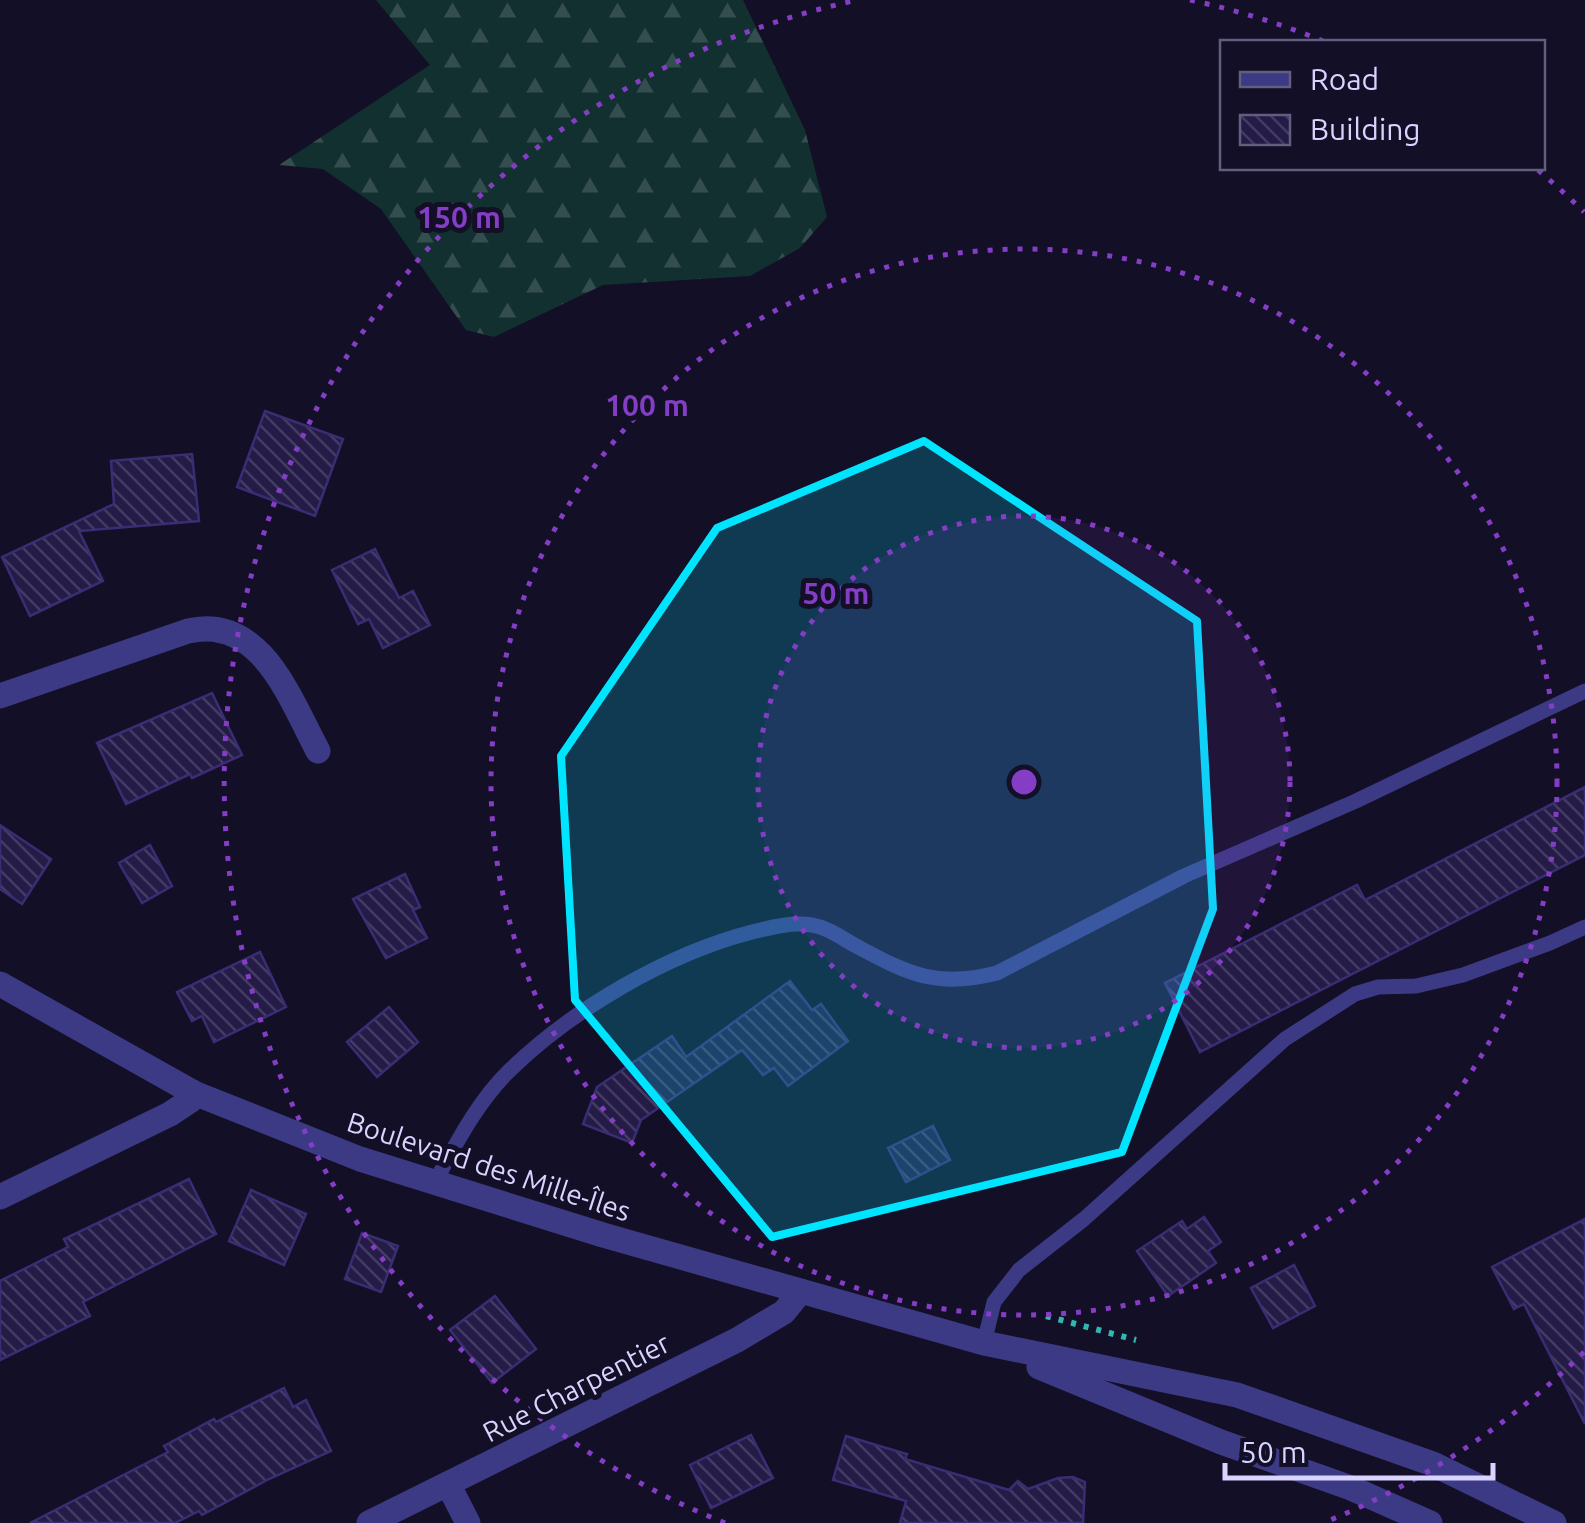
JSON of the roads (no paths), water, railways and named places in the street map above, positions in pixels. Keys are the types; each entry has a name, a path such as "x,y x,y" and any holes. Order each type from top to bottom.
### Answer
{"street":[{"path":"0,696 188,632 205,628 224,630 240,637 267,660 318,751"},
{"name":"Boulevard des Mille-Îles","path":"0,984 194,1093 312,1141 434,1184 984,1343 1274,1406 1433,1464 1554,1523"},
{"path":"0,1198 170,1114 194,1093"},
{"name":"Rue Charpentier","path":"369,1523 737,1340 784,1312 801,1292"},
{"name":"Boulevard des Mille-Îles","path":"984,1343 1221,1442 1351,1488 1430,1523"},
{"path":"448,1484 468,1523"}],"lane":[{"path":"434,1184 470,1119 508,1071 625,985 686,952 768,928 815,925 907,972 931,980 976,979 996,973 1184,876 1356,801 1585,691"},
{"path":"984,1343 994,1302 1019,1270 1084,1220 1271,1052 1310,1022 1356,994 1378,987 1416,986 1463,975 1585,927"}]}
